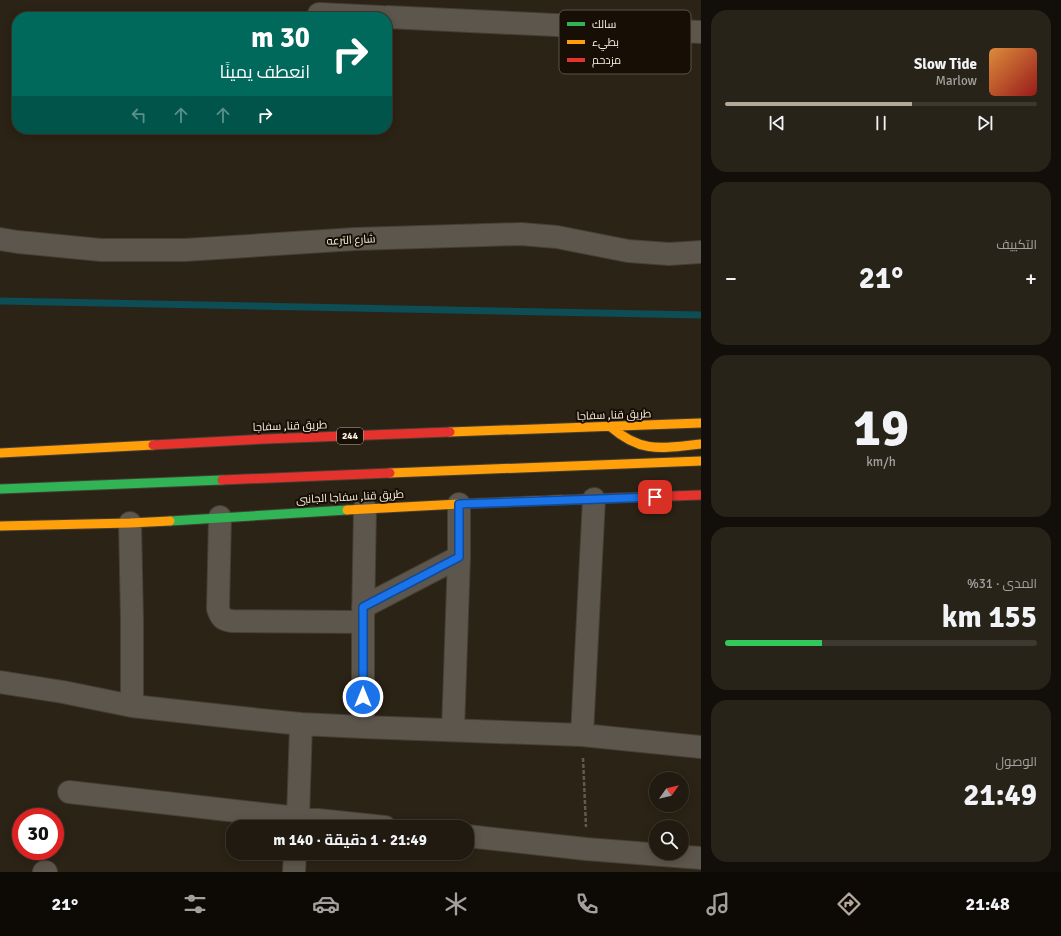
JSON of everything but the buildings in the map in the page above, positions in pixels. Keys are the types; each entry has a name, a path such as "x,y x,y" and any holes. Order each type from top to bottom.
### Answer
{"main road":[{"name":"طريق قنا, سفاجا","path":"0,453 265,439 701,423"},
{"path":"611,427 628,441 650,448 701,444"},
{"path":"0,489 701,461"},
{"name":"طريق قنا, سفاجا الجانبى","path":"0,526 130,522 365,508 701,495"}],"street":[{"path":"392,17 559,25"},
{"path":"691,32 701,32"},
{"name":"شارع الترعه","path":"0,239 101,250 185,250 355,239 521,234 557,237 628,250 669,254 701,252"},
{"path":"582,735 594,499"},
{"path":"453,730 459,557 459,504"},
{"path":"363,727 365,508"},
{"path":"220,517 218,609 221,617 226,621 363,615 459,557"},
{"path":"130,522 132,706"},
{"path":"0,682 64,692 132,706 301,724 582,735 701,747"},
{"path":"297,820 301,724"},
{"path":"69,792 282,820"},
{"path":"474,837 586,849 701,858"},
{"path":"294,872 295,860"}],"path":[{"path":"582,735 586,849"}],"waterway":[{"path":"0,301 701,315"}],"traffic: fast":[{"path":"0,489 222,480"},
{"path":"170,521 347,510"}],"traffic: slow":[{"path":"450,432 701,423"},
{"path":"611,427 622,436 633,442 653,447 675,447 701,444"},
{"path":"0,453 153,445"},
{"path":"390,473 701,461"},
{"path":"347,510 560,500"},
{"path":"0,526 170,521"}],"traffic: jam":[{"path":"153,445 450,432"},
{"path":"222,480 390,473"},
{"path":"560,500 701,495"}],"route":[{"path":"363,697 363,607 459,557 459,504 655,497"}]}
